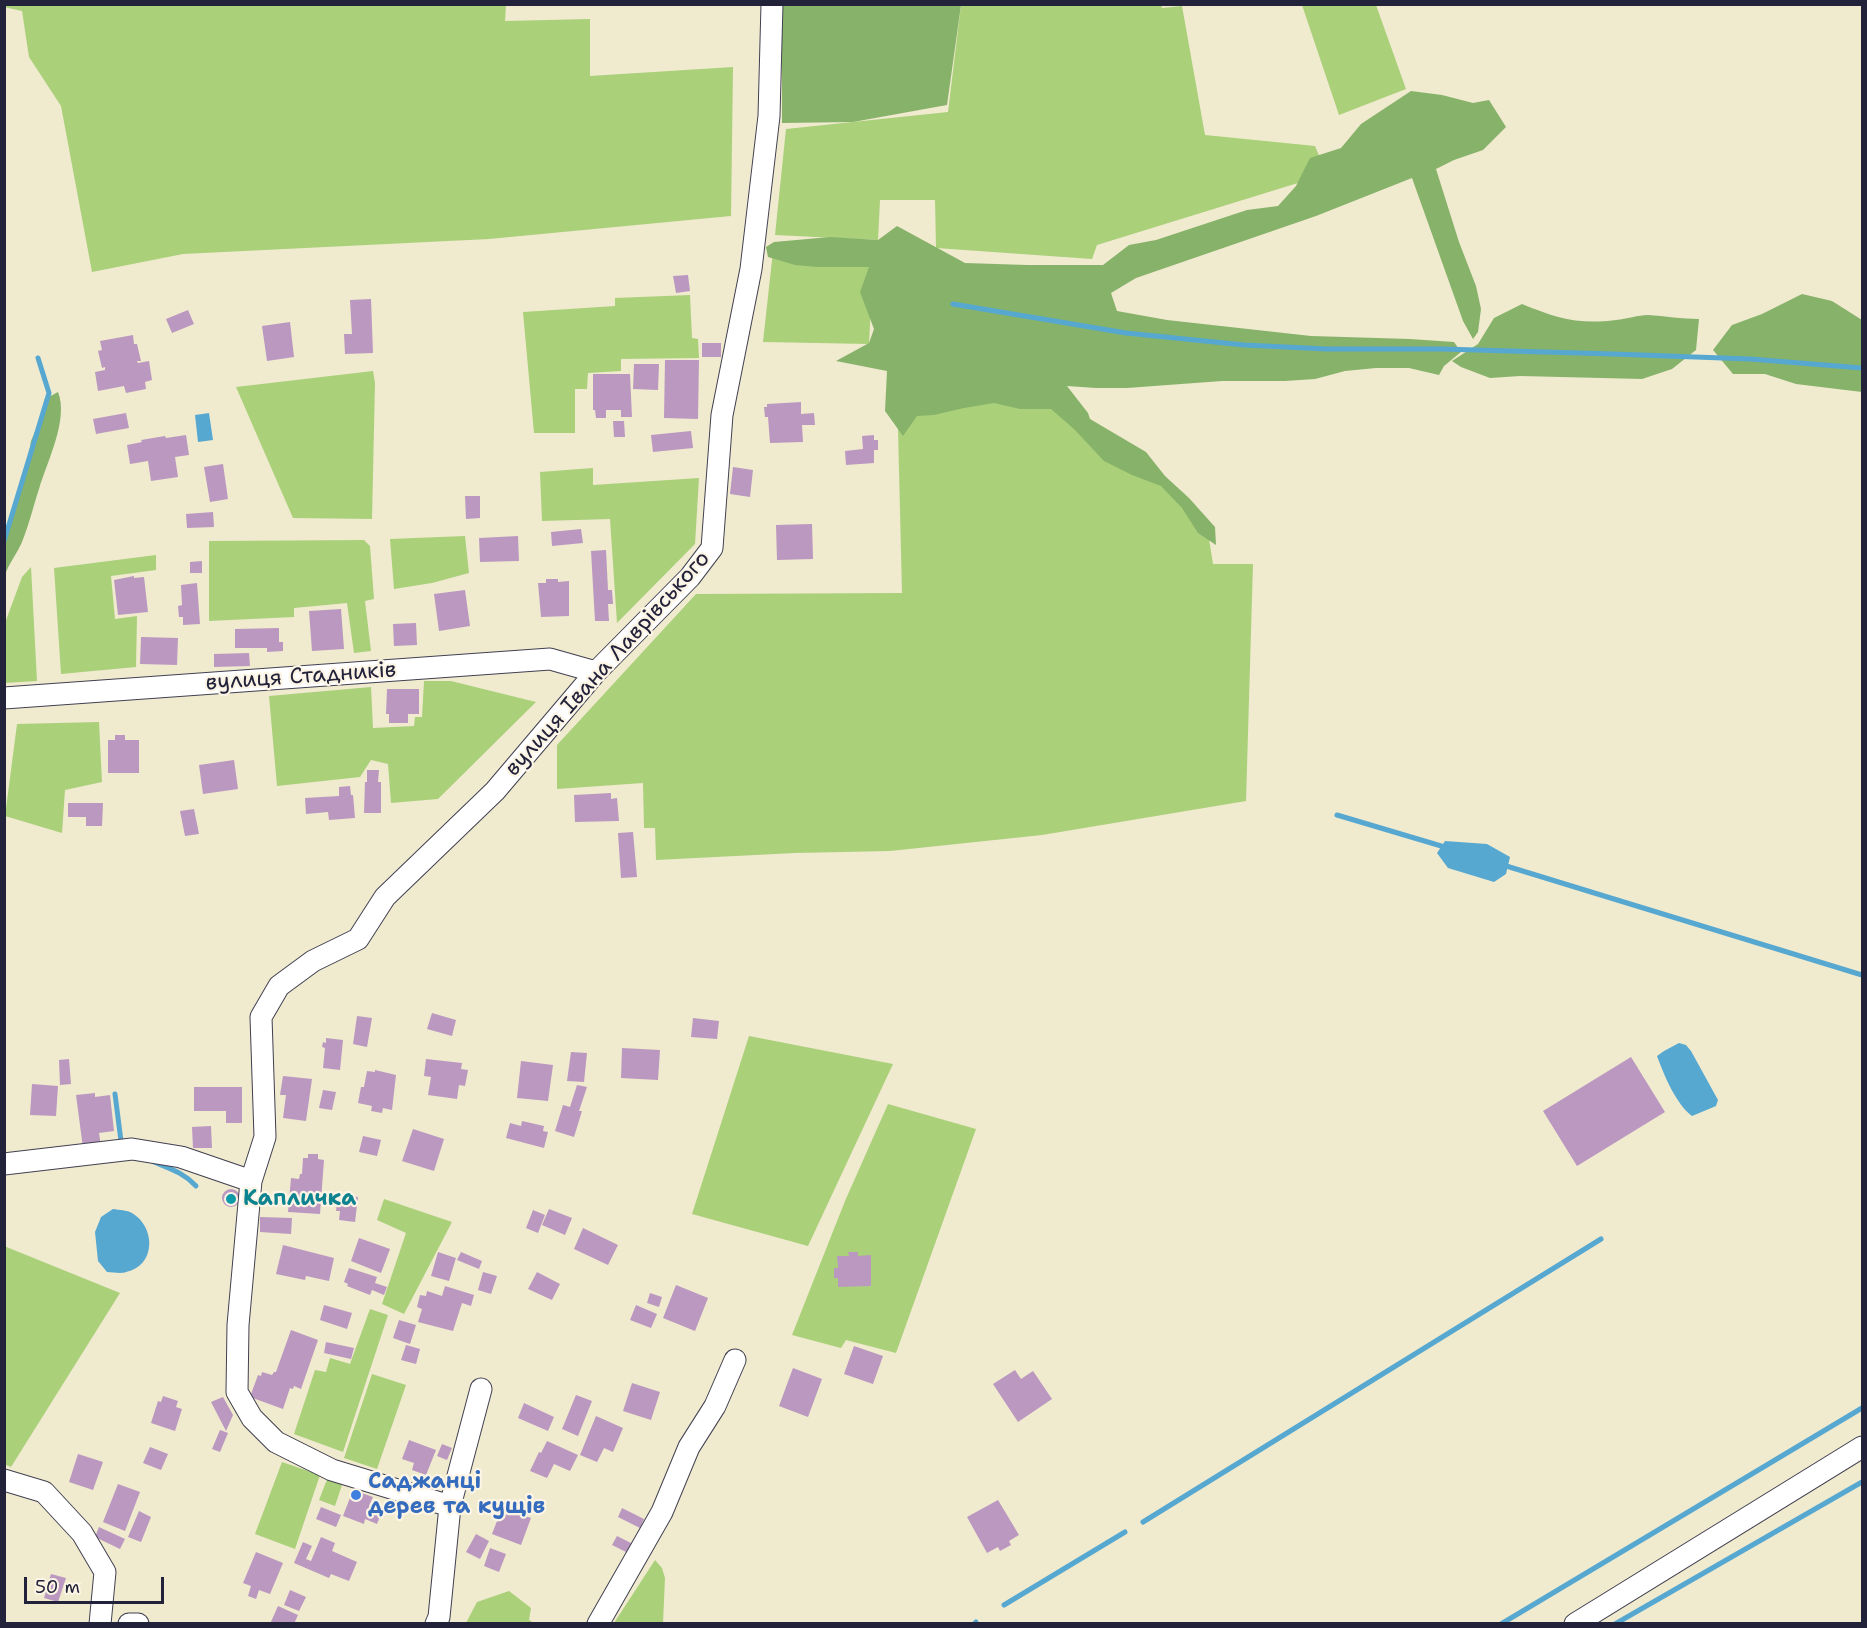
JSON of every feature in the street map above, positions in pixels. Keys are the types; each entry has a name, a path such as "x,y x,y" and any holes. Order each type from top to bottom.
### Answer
{"street":[{"name":"вулиця Івана Лаврівського","path":"450,1506 332,1470 276,1442 252,1418 237,1392 238,1325 251,1181 265,1137 261,1017 279,986 313,961 358,939 385,897 495,791 596,672 690,577 712,548 722,415 751,269 769,116 772,4"},
{"name":"вулиця Стадників","path":"4,698 550,659 596,672"},
{"path":"4,1164 132,1149 182,1157 251,1181"},
{"path":"598,1623 662,1512 689,1447 715,1406 735,1360"},
{"path":"436,1623 439,1617 450,1506 481,1389"},
{"path":"1575,1623 1863,1447"},
{"path":"4,1480 44,1492 82,1533 105,1572 99,1623"},
{"path":"129,1623 138,1623"}],"green space":[{"path":"5,4 506,5 505,21 590,19 590,76 733,67 731,216 489,239 183,254 92,272 61,106 29,57 22,11 4,7"},
{"path":"1161,4 1162,8 1182,6 1205,135 1315,146 1327,174 1097,245 1092,259 936,248 935,200 880,200 878,240 775,235 786,129 948,112 961,5"},
{"path":"782,5 961,5 947,105 853,122 782,123"},
{"path":"1302,5 1376,5 1406,89 1339,115"},
{"path":"1411,91 1442,95 1473,103 1489,100 1506,127 1483,150 1436,169 1459,242 1476,286 1481,309 1478,332 1473,339 1463,321 1412,178 1316,216 1136,278 1111,293 1117,311 1167,320 1311,336 1454,342 1461,352 1444,366 1439,375 1409,368 1376,368 1345,371 1315,379 1285,381 1222,381 1127,388 1067,386 1090,419 1146,452 1165,476 1215,527 1216,545 1198,533 1182,508 1161,486 1104,461 1074,429 1051,409 1020,409 994,403 934,415 917,416 903,436 885,411 887,371 836,361 869,343 874,329 860,292 869,267 795,265 768,257 766,247 774,242 830,237 878,240 897,226 965,263 1103,265 1129,245 1156,240 1247,210 1278,206 1296,186 1310,158 1341,148 1361,124"},
{"path":"774,242 874,247 869,344 763,342"},
{"path":"1802,294 1832,301 1862,320 1862,392 1796,384 1765,374 1733,374 1713,350 1732,325 1762,314"},
{"path":"690,295 692,338 698,339 699,358 621,359 621,371 588,373 587,389 575,389 575,433 534,433 523,312 615,306 615,298"},
{"path":"1522,304 1557,317 1590,322 1648,315 1699,319 1696,350 1672,369 1642,379 1520,376 1490,378 1461,367 1452,361 1478,344 1494,318"},
{"path":"373,371 375,383 372,519 293,518 236,387"},
{"path":"1014,382 1090,419 1206,520 1213,564 1253,564 1246,801 1042,835 890,851 656,860 655,828 644,828 643,783 557,789 557,745 696,594 902,593 897,388"},
{"path":"58,392 61,415 56,440 24,536 5,575 5,539 31,441 40,420 45,399"},
{"path":"593,468 593,485 699,478 695,544 617,623 610,519 542,521 540,472"},
{"path":"465,536 469,573 432,583 394,589 390,539"},
{"path":"364,540 370,546 374,599 365,601 371,651 354,653 347,603 294,608 294,617 209,621 209,541"},
{"path":"156,555 156,570 111,576 115,619 137,616 136,667 61,674 54,568"},
{"path":"31,567 37,681 5,683 5,623 22,577"},
{"path":"424,681 451,681 536,702 438,799 391,803 388,764 371,760 360,777 277,786 269,696 371,687 373,728 414,726 415,717 422,717"},
{"path":"99,722 102,782 65,790 62,833 5,816 17,724"},
{"path":"749,1036 893,1064 808,1246 692,1214"},
{"path":"888,1104 976,1129 896,1353 846,1340 841,1348 792,1335 845,1201"},
{"path":"384,1199 452,1222 404,1314 382,1304 406,1233 377,1220"},
{"path":"4,1246 120,1293 11,1467 4,1464"},
{"path":"370,1309 388,1315 343,1452 294,1434 315,1370 326,1372 330,1358 350,1364"},
{"path":"372,1374 406,1385 377,1469 344,1458"},
{"path":"282,1462 320,1475 295,1549 255,1534"},
{"path":"328,1477 343,1482 335,1506 319,1500"},
{"path":"655,1560 662,1568 665,1578 663,1623 614,1623"},
{"path":"509,1591 531,1608 529,1620 534,1623 466,1623 477,1602"}],"water":[{"path":"209,413 213,440 198,442 195,415"},
{"path":"1445,841 1487,844 1510,857 1506,874 1494,882 1448,868 1437,853"},
{"path":"1679,1043 1686,1045 1691,1051 1718,1100 1716,1106 1692,1116 1676,1097 1657,1056"},
{"path":"113,1209 132,1213 140,1219 149,1236 149,1246 143,1262 124,1273 107,1272 98,1261 95,1232 101,1217"}],"building":[{"path":"688,275 690,291 676,293 673,276"},
{"path":"371,299 373,353 345,354 344,334 352,334 350,300"},
{"path":"188,310 194,324 172,333 166,319"},
{"path":"290,322 294,357 267,361 262,326"},
{"path":"133,335 141,361 137,361 138,363 149,361 152,380 145,382 146,389 126,393 124,386 98,391 95,372 105,370 105,367 102,368 98,351 102,350 100,341"},
{"path":"702,343 721,343 721,357 702,357"},
{"path":"665,360 699,360 698,419 664,418"},
{"path":"634,364 659,364 658,390 633,389"},
{"path":"593,374 630,374 632,417 621,417 621,410 606,410 606,418 596,418 595,410 593,410"},
{"path":"801,402 801,414 814,413 815,425 802,425 803,442 770,443 768,417 765,417 764,407 767,407 767,404"},
{"path":"126,413 129,428 96,434 93,419"},
{"path":"613,421 624,421 625,437 614,437"},
{"path":"691,431 693,448 653,452 651,435"},
{"path":"186,435 189,455 175,457 178,477 151,481 148,461 130,464 127,445 142,442 141,440"},
{"path":"874,435 874,440 878,440 878,450 874,450 874,463 846,465 845,451 863,449 862,436"},
{"path":"223,464 228,499 210,502 204,467"},
{"path":"733,467 753,470 750,497 730,494"},
{"path":"465,496 480,496 480,518 466,519"},
{"path":"213,512 214,527 187,528 186,514"},
{"path":"812,524 813,559 777,560 776,525"},
{"path":"581,529 583,543 552,546 551,532"},
{"path":"518,536 519,561 480,562 479,538"},
{"path":"606,550 608,590 612,590 613,604 608,604 609,621 595,621 591,551"},
{"path":"202,561 202,573 190,573 190,562"},
{"path":"134,576 134,578 144,577 148,612 118,615 114,580"},
{"path":"546,579 558,579 558,582 569,581 569,616 541,617 538,583 546,583"},
{"path":"197,583 200,624 183,625 183,617 179,617 178,606 182,605 181,585"},
{"path":"465,590 470,626 439,631 434,594"},
{"path":"341,609 344,649 312,651 309,611"},
{"path":"416,623 417,645 394,646 393,624"},
{"path":"279,628 279,642 283,642 283,651 267,652 267,648 235,648 235,629"},
{"path":"141,637 178,638 177,665 140,664"},
{"path":"249,653 250,666 214,667 214,654"},
{"path":"387,689 419,689 419,714 408,714 408,723 389,723 389,714 386,714"},
{"path":"115,735 125,735 125,740 139,740 139,773 108,773 108,740 115,740"},
{"path":"234,760 238,789 203,794 199,765"},
{"path":"367,770 379,770 381,813 364,813"},
{"path":"350,786 355,818 329,820 328,812 306,814 305,798 339,796 339,787"},
{"path":"611,793 611,799 617,798 619,821 575,822 574,795"},
{"path":"68,803 103,803 102,826 86,826 86,817 68,817"},
{"path":"194,809 199,834 185,836 180,811"},
{"path":"633,832 637,877 621,878 618,833"},
{"path":"432,1013 456,1020 452,1036 427,1029"},
{"path":"357,1016 372,1018 367,1047 353,1044"},
{"path":"693,1018 719,1021 717,1039 691,1037"},
{"path":"326,1038 343,1040 340,1070 323,1068 325,1048 322,1047 323,1042 326,1043"},
{"path":"622,1048 660,1050 658,1080 621,1078"},
{"path":"571,1052 587,1053 584,1082 567,1081"},
{"path":"1631,1057 1665,1112 1577,1166 1543,1111"},
{"path":"69,1059 71,1084 60,1085 59,1060"},
{"path":"426,1059 462,1063 461,1069 468,1070 465,1086 459,1085 457,1099 428,1095 431,1077 424,1076"},
{"path":"521,1061 553,1065 548,1101 517,1098"},
{"path":"375,1070 396,1075 392,1110 383,1108 382,1113 371,1111 372,1106 358,1103 367,1071 375,1072"},
{"path":"283,1076 312,1079 306,1121 283,1118 286,1095 280,1095"},
{"path":"32,1084 58,1086 56,1116 30,1115"},
{"path":"577,1085 587,1087 574,1137 555,1131 563,1105 570,1107"},
{"path":"194,1087 242,1087 242,1123 226,1123 226,1111 194,1111"},
{"path":"323,1090 336,1092 332,1110 319,1108"},
{"path":"95,1093 95,1097 110,1095 114,1131 99,1133 101,1146 83,1148 76,1095"},
{"path":"522,1121 544,1126 543,1131 548,1132 544,1148 506,1138 510,1123 521,1126"},
{"path":"211,1126 212,1148 193,1148 192,1127"},
{"path":"413,1129 444,1139 434,1171 402,1161"},
{"path":"363,1136 381,1140 377,1156 359,1152"},
{"path":"308,1154 318,1154 318,1159 324,1160 320,1214 288,1212 291,1178 299,1179 302,1174 303,1158 308,1158"},
{"name":"Капличка","path":"231,1189 237,1192 240,1198 237,1204 231,1207 225,1204 222,1198 225,1192"},
{"path":"342,1195 358,1197 355,1222 339,1220 340,1211 336,1211 337,1202 341,1202"},
{"path":"549,1209 572,1218 565,1235 542,1225"},
{"path":"533,1210 545,1215 538,1233 526,1228"},
{"path":"260,1217 292,1218 291,1234 260,1232"},
{"path":"583,1228 618,1245 608,1265 574,1249"},
{"path":"359,1238 390,1249 381,1273 351,1261"},
{"path":"283,1245 334,1258 329,1281 306,1276 305,1280 276,1274"},
{"path":"438,1252 456,1258 449,1281 431,1276"},
{"path":"461,1252 482,1261 479,1269 457,1260"},
{"path":"848,1252 858,1252 858,1256 871,1255 871,1286 838,1287 838,1278 834,1278 834,1268 838,1268 837,1256 849,1256"},
{"path":"349,1268 377,1277 375,1283 387,1287 384,1295 372,1290 370,1295 347,1286 348,1284 344,1282"},
{"path":"483,1272 497,1276 491,1294 478,1290"},
{"path":"537,1272 560,1284 552,1300 528,1289"},
{"path":"676,1285 708,1298 695,1331 663,1318"},
{"path":"445,1286 474,1295 471,1306 462,1303 453,1331 418,1322 422,1309 417,1307 420,1295 426,1296 427,1291 442,1296"},
{"path":"650,1293 662,1297 659,1307 647,1303"},
{"path":"324,1305 352,1313 347,1329 320,1320"},
{"path":"636,1305 657,1314 651,1328 630,1320"},
{"path":"399,1320 416,1325 410,1344 393,1338"},
{"path":"291,1330 318,1340 301,1389 294,1386 293,1389 290,1388 283,1409 250,1397 258,1375 261,1376 262,1372 272,1375 276,1372"},
{"path":"326,1342 354,1348 351,1359 324,1353"},
{"path":"406,1345 420,1349 416,1364 401,1360"},
{"path":"854,1346 883,1356 873,1384 844,1374"},
{"path":"793,1368 822,1379 808,1417 779,1406"},
{"path":"1015,1370 1021,1379 1033,1371 1052,1399 1018,1422 993,1384"},
{"path":"632,1383 660,1392 651,1420 623,1411"},
{"path":"576,1395 592,1401 578,1436 562,1429"},
{"path":"163,1396 178,1401 176,1407 182,1409 175,1431 151,1423 158,1401 161,1402"},
{"path":"223,1397 233,1415 226,1431 211,1402"},
{"path":"524,1403 554,1417 548,1431 518,1418"},
{"path":"596,1416 623,1428 613,1452 604,1448 597,1462 580,1455"},
{"path":"220,1430 228,1433 220,1452 212,1449"},
{"path":"409,1440 436,1450 426,1475 412,1470 414,1463 402,1459"},
{"path":"547,1441 578,1455 570,1471 554,1464 547,1478 530,1471"},
{"path":"442,1444 452,1448 447,1460 437,1456"},
{"path":"150,1447 168,1454 161,1470 143,1463"},
{"path":"78,1454 103,1462 93,1490 69,1482"},
{"path":"118,1484 140,1492 125,1531 103,1522"},
{"path":"353,1490 373,1497 369,1506 382,1511 377,1524 365,1519 364,1524 343,1516"},
{"path":"998,1500 1019,1535 1009,1541 1011,1545 1000,1551 998,1547 987,1553 967,1517"},
{"path":"321,1507 341,1515 336,1527 316,1519"},
{"path":"502,1508 531,1518 521,1545 492,1534"},
{"path":"622,1508 644,1519 640,1528 618,1517"},
{"path":"139,1511 151,1517 141,1542 128,1537"},
{"path":"99,1527 125,1539 120,1549 95,1537"},
{"path":"476,1534 489,1541 480,1559 466,1552"},
{"path":"617,1536 633,1544 628,1553 612,1545"},
{"path":"321,1537 335,1543 332,1551 357,1562 349,1581 331,1574 329,1578 294,1563 303,1542 312,1546 306,1559 311,1561"},
{"path":"490,1548 506,1554 499,1572 484,1566"},
{"path":"256,1552 283,1563 270,1594 259,1590 256,1599 248,1596 251,1586 243,1583"},
{"path":"51,1574 66,1578 58,1602 44,1598"},
{"path":"290,1590 306,1597 299,1611 284,1605"},
{"path":"278,1606 298,1615 294,1624 270,1624"}],"waterway":[{"path":"953,304 1126,333 1244,345 1750,359 1862,368"},
{"path":"4,541 49,393 38,358"},
{"path":"1337,815 1448,848"},
{"path":"1503,865 1862,975"},
{"path":"115,1094 121,1141"},
{"path":"154,1162 172,1169 196,1186"},
{"path":"1143,1522 1601,1239"},
{"path":"1501,1624 1862,1408"},
{"path":"1615,1624 1862,1482"},
{"path":"1004,1605 1125,1532"}],"place":[{"name":"Капличка","path":"231,1199"},
{"name":"Саджанці дерев та кущів","path":"356,1495"}]}
